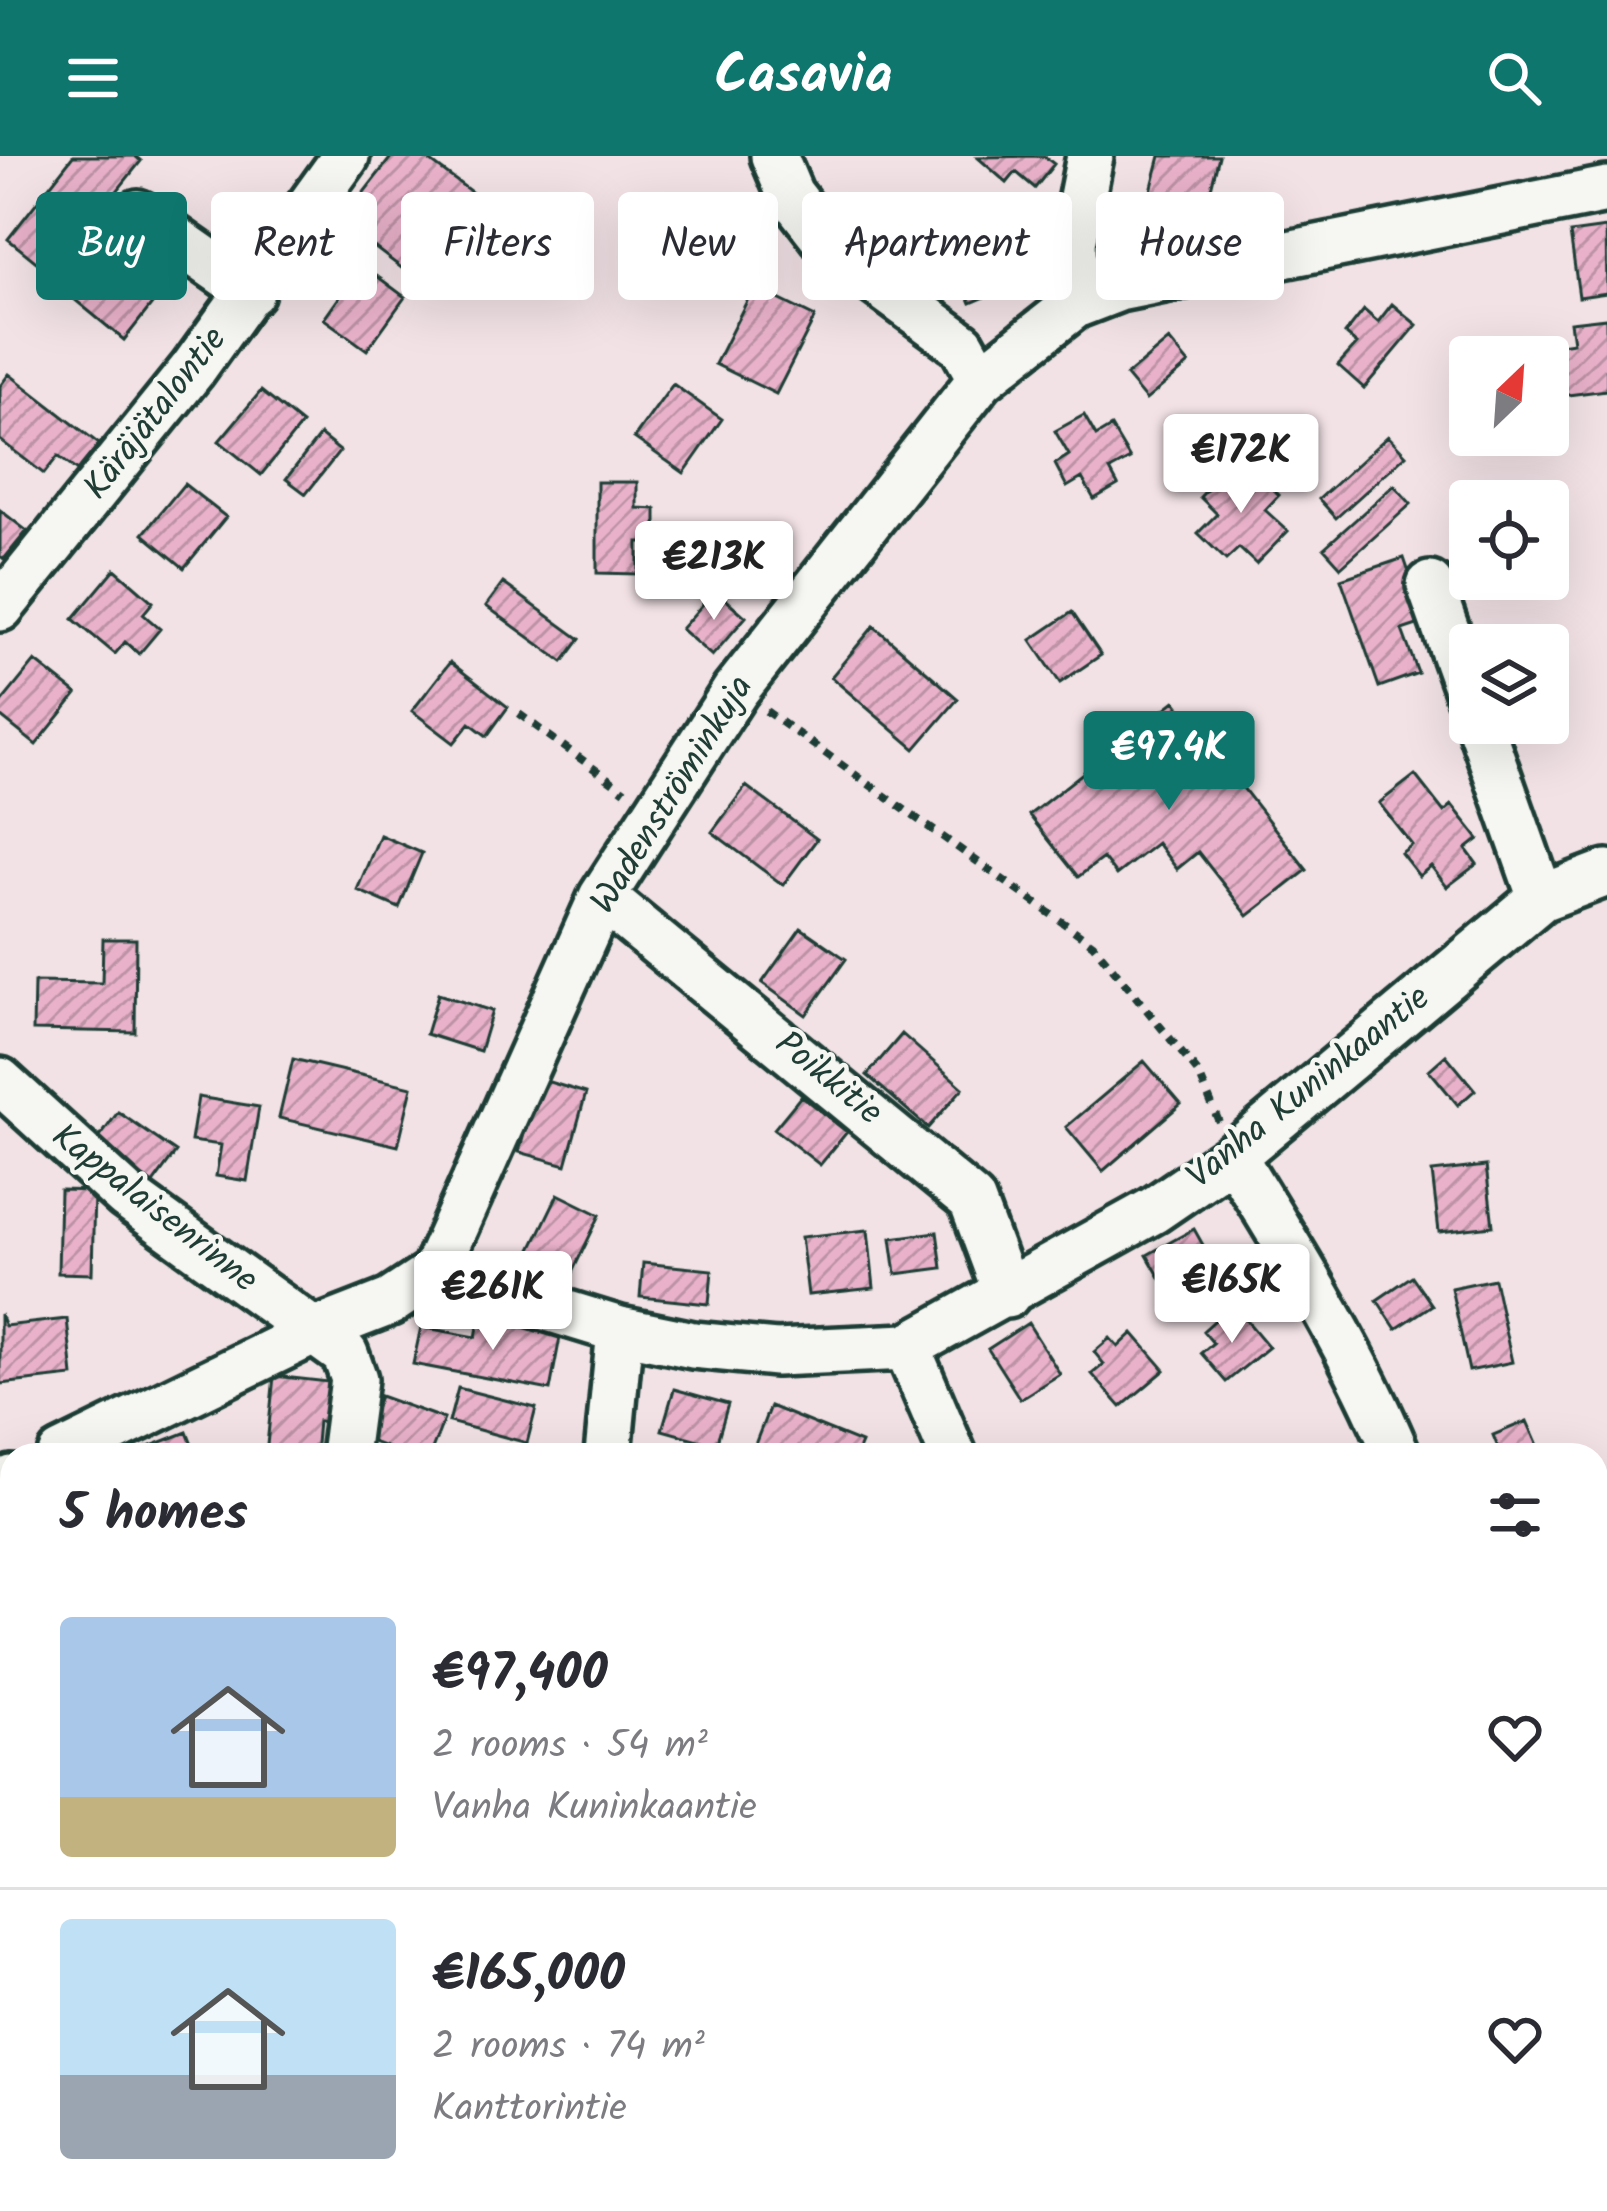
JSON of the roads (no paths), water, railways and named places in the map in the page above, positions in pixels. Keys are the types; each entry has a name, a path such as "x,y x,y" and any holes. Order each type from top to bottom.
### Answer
{"street":[{"name":"Käräjätalontie","path":"321,192 346,156"},
{"path":"774,156 790,194 835,252 962,345 981,380"},
{"path":"1075,305 1072,243 1090,156"},
{"name":"Wadenströminkuja","path":"434,1273 602,897 735,691 981,380 1075,305 1118,288 1607,190"},
{"name":"Käräjätalontie","path":"0,608 245,300"},
{"path":"1430,585 1449,638"},
{"path":"1486,744 1541,898"},
{"name":"Vanha Kuninkaantie","path":"434,1273 620,1330 776,1354 907,1347 1154,1210 1233,1156 1541,898 1607,873"},
{"name":"Poikkitie","path":"602,897 972,1201 1007,1295"},
{"name":"Kappalaisenrinne","path":"0,1081 126,1196 345,1354 354,1379 346,1443"},
{"path":"1233,1156 1358,1368 1392,1443"},
{"path":"86,1443 314,1332 390,1302 434,1273"},
{"path":"609,1443 620,1330"},
{"path":"907,1347 948,1443"}]}
